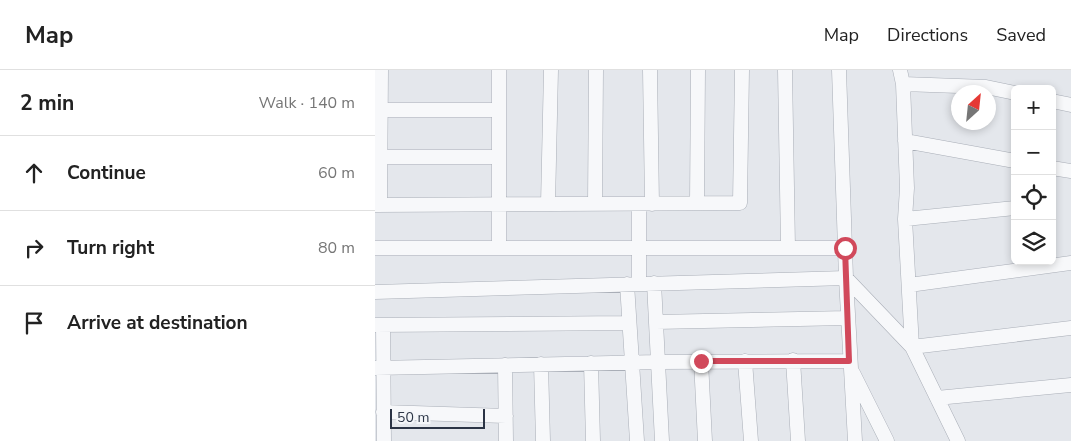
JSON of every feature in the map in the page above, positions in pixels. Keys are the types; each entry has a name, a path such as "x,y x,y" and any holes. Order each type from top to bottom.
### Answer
{"street":[{"path":"381,70 381,157 378,205 740,203 742,70"},
{"path":"499,70 499,248"},
{"path":"548,204 551,70"},
{"path":"595,204 596,70"},
{"path":"637,441 629,323 645,204 650,70"},
{"path":"697,204 699,70"},
{"path":"785,70 788,247"},
{"path":"839,70 848,318 855,441"},
{"path":"912,347 905,219 907,188 902,77 986,87 1011,92"},
{"path":"1056,102 1071,105"},
{"path":"381,110 499,110"},
{"path":"905,142 1011,160"},
{"path":"381,157 499,157"},
{"path":"1056,169 1071,171"},
{"path":"905,219 1011,208"},
{"path":"375,248 845,248"},
{"path":"909,285 1071,263"},
{"path":"375,292 847,278 912,347 958,441"},
{"path":"654,283 662,441"},
{"path":"656,322 848,318"},
{"path":"384,441 379,368 379,325 629,323"},
{"path":"912,347 1071,328"},
{"path":"379,368 793,360 850,364"},
{"path":"793,360 798,441"},
{"path":"701,361 705,441"},
{"path":"745,361 751,441"},
{"path":"591,363 593,441"},
{"path":"541,364 543,441"},
{"path":"850,364 887,441"},
{"path":"505,365 506,441"},
{"path":"937,398 1071,385"},
{"path":"383,412 506,416"}],"route":[{"path":"701,361 849,361 845,248"}]}
